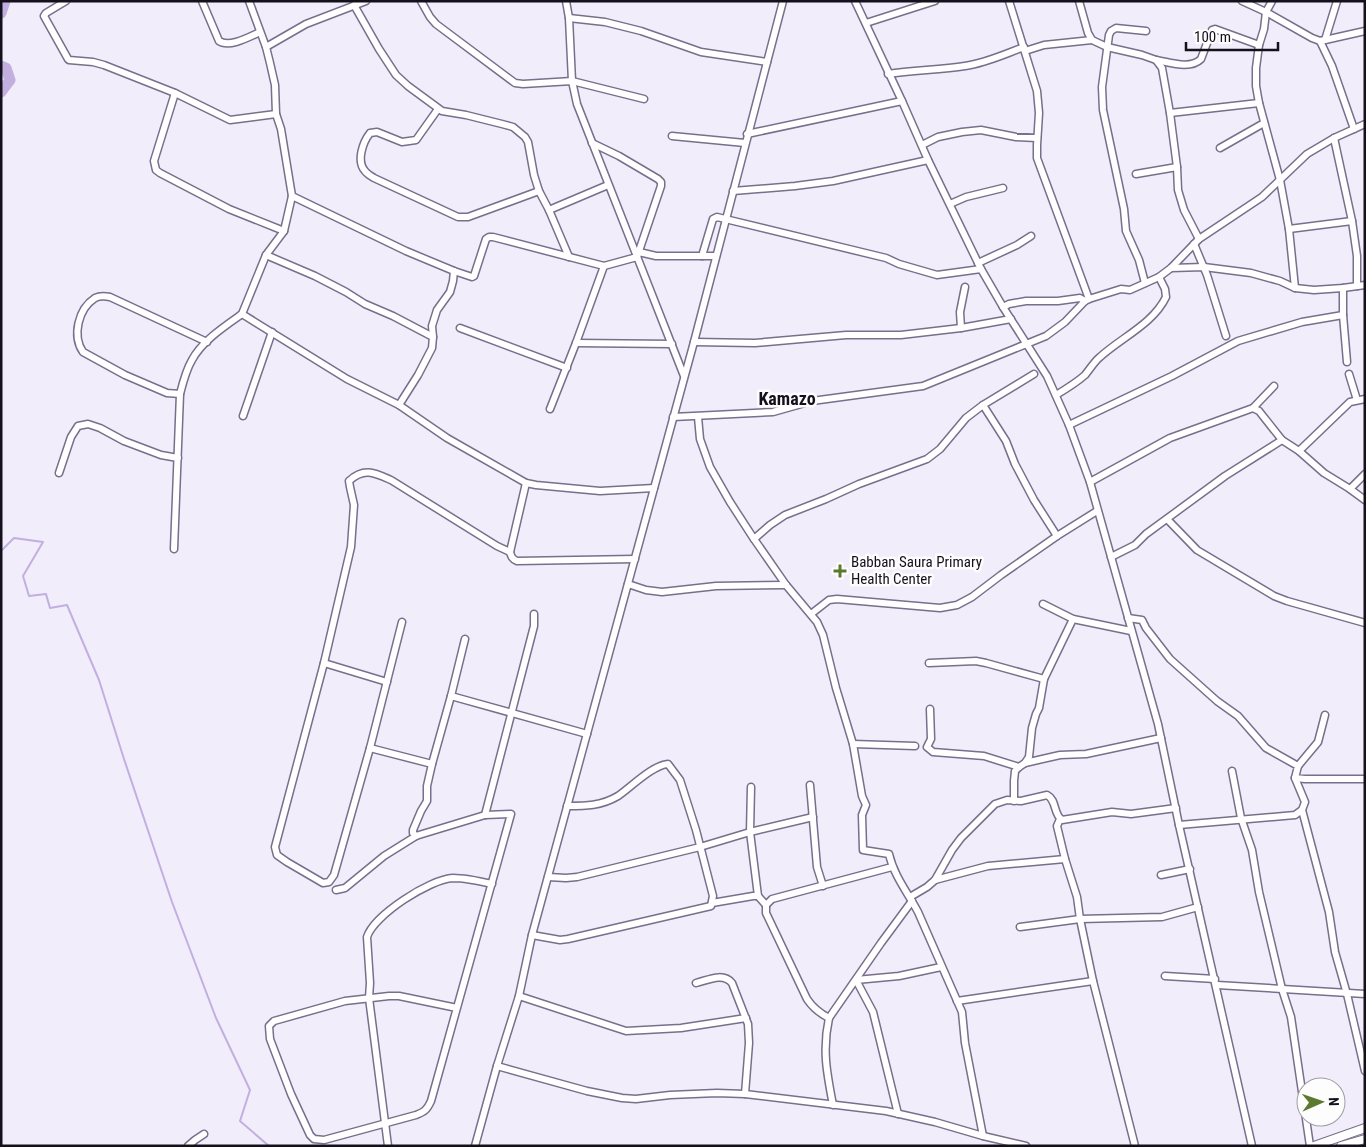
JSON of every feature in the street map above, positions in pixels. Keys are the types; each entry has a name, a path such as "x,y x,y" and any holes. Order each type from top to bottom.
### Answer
{"main road":[{"path":"1314,1146 1365,1128"},
{"path":"1341,1146 1365,1138"}],"street":[{"path":"66,1 44,16 68,59 98,64 175,93 230,120 276,114"},
{"path":"202,1 218,41 228,44 260,32"},
{"path":"174,549 180,394 185,375 192,359 207,342 242,314 266,256 284,231 292,196 281,129 276,114 274,85 266,47 248,1"},
{"path":"266,47 306,24 366,1"},
{"path":"421,1 436,24 515,83 572,82 644,99"},
{"path":"566,1 569,18 572,82 577,104 684,376"},
{"path":"475,1146 496,1066 519,996 532,935 694,342 783,1"},
{"path":"855,1 928,160 980,266 1003,307 1047,376 1069,424 1090,482 1161,738 1252,1146"},
{"path":"866,23 935,1"},
{"path":"1010,1 1037,91 1039,113 1037,158 1088,300"},
{"path":"1079,1 1088,33 1092,40 1107,48 1156,60 1190,64 1198,62 1201,59 1212,30 1215,29 1259,45"},
{"path":"1242,1 1312,38 1322,40 1365,31"},
{"path":"1272,1 1266,12 1256,68 1259,103 1280,180 1289,229 1294,288"},
{"path":"1337,1 1322,40 1354,129"},
{"path":"354,5 379,49 396,74 408,86 442,111 502,124 519,132 528,142 534,175 539,190 569,257"},
{"path":"569,18 605,22 641,31 701,52 766,62"},
{"path":"1145,283 1139,260 1126,231 1124,209 1103,110 1102,87 1109,35 1113,29 1146,31"},
{"path":"888,74 964,66 1044,45 1092,40"},
{"path":"1156,60 1162,68 1170,113 1178,190 1208,275 1226,336"},
{"path":"175,93 154,161 156,170 229,209 284,231"},
{"path":"748,134 902,101"},
{"path":"1170,113 1259,103"},
{"path":"438,109 416,140 402,142 377,132 370,133 366,138 362,151 361,161 364,170 374,178 458,217 468,217 539,190"},
{"path":"1220,148 1264,123"},
{"path":"673,417 773,412 812,400 923,386 1046,336 1088,300 1121,290 1130,290 1159,278 1196,242 1262,197 1307,154 1334,138 1365,124"},
{"path":"922,145 938,137 982,130 1016,137 1037,138"},
{"path":"672,136 745,144"},
{"path":"1334,138 1352,220 1357,256 1356,286"},
{"path":"592,143 620,156 661,182 638,255"},
{"path":"733,191 833,181 928,160"},
{"path":"1136,174 1177,167"},
{"path":"549,210 608,185"},
{"path":"950,204 1003,188"},
{"path":"292,196 406,251 473,277 488,237 604,266 638,255 716,256"},
{"path":"702,256 713,218 717,217 886,258 899,264 937,275 980,266 1031,236"},
{"path":"1289,229 1352,220"},
{"path":"266,256 315,276 365,304 433,337"},
{"path":"550,409 604,266"},
{"path":"1171,268 1204,267 1251,274 1280,281 1294,288 1314,290 1365,285"},
{"path":"399,405 432,348 432,326 437,310 450,292 454,271"},
{"path":"1056,395 1076,382 1098,358 1137,330 1157,310 1166,297 1165,289 1159,278"},
{"path":"961,328 960,312 966,287"},
{"path":"1343,288 1343,315 1348,362"},
{"path":"180,394 167,393 150,386 125,375 83,352 80,347 78,333 82,312 95,298 102,296 110,297 207,342"},
{"path":"1003,307 1026,301 1080,298 1088,300"},
{"path":"242,314 347,378 399,405 447,438 526,482 536,485 600,491 654,488"},
{"path":"1069,424 1172,376 1238,341 1302,322 1343,315"},
{"path":"694,342 756,343 846,335 901,335 961,328 1011,319"},
{"path":"460,328 567,368"},
{"path":"243,416 272,332"},
{"path":"576,344 672,344"},
{"path":"754,539 785,515 859,484 927,459 940,449 966,418 983,405 1034,374"},
{"path":"1299,451 1350,402 1361,399 1349,374"},
{"path":"1090,482 1170,438 1253,408 1274,386"},
{"path":"983,405 1006,440 1015,464 1057,536"},
{"path":"1253,408 1259,411 1282,440 1299,451 1324,473 1350,488 1365,500"},
{"path":"698,417 700,439 710,467 730,502 786,585 817,622 823,635 836,688 853,744 862,796 866,805 862,816 863,850 888,854 892,868 911,899 962,1012 983,1136"},
{"path":"59,473 71,437 78,426 88,424 100,428 124,441 161,455 178,458"},
{"path":"1111,557 1135,545 1167,518 1226,476 1282,440"},
{"path":"402,622 370,748 334,876 329,882 323,883 277,855 276,847 352,547 354,504 350,481 356,474 368,472 392,480 497,546 510,552"},
{"path":"1350,488 1365,474"},
{"path":"526,482 510,552 517,561 635,559"},
{"path":"811,614 829,600 838,599 940,608 957,605 972,597 1057,536 1097,511"},
{"path":"1167,518 1197,550 1274,596 1365,623"},
{"path":"628,584 662,592 716,586 786,585"},
{"path":"1043,604 1073,619 1131,631"},
{"path":"484,815 534,626 534,614"},
{"path":"1128,618 1142,620 1170,660 1217,701 1238,716 1266,748 1298,766"},
{"path":"1014,801 1015,771 1029,757 1032,728 1039,708 1044,679 1073,619"},
{"path":"416,836 413,830 421,811 428,801 427,786 432,764 465,639"},
{"path":"324,663 387,682"},
{"path":"929,663 986,663 1044,679"},
{"path":"451,696 587,734"},
{"path":"930,709 931,739 927,747 933,752 984,756 1022,765 1060,755 1086,754 1161,738"},
{"path":"1180,825 1295,815 1302,810 1305,802 1295,778 1298,766 1318,742 1325,715"},
{"path":"853,744 915,746"},
{"path":"370,748 432,764"},
{"path":"568,806 591,806 603,803 617,796 659,766 668,764 680,780 700,846 713,896 712,903"},
{"path":"1232,771 1242,820 1252,850 1259,892 1282,989 1291,1017 1310,1146"},
{"path":"1295,778 1365,779"},
{"path":"810,785 817,867 823,886"},
{"path":"751,787 750,832 758,896 766,905 766,913 807,999 819,1013 829,1018"},
{"path":"832,1105 825,1058 826,1032 829,1018 911,899 935,880 961,838 995,804 1007,800 1021,801 1046,795 1053,799 1060,819 1057,826 1077,897 1093,980 1135,1146"},
{"path":"1060,819 1112,812 1131,814 1176,808"},
{"path":"1302,810 1329,912 1335,952 1365,1071"},
{"path":"336,890 345,888 384,856 416,836 484,815 511,814 457,1008 428,1108 416,1115 384,1124 324,1140 314,1140 291,1094 270,1039 269,1026 274,1021 345,1002 389,996 399,996 457,1008"},
{"path":"548,876 577,877 750,832 812,818"},
{"path":"935,880 988,866 1065,859"},
{"path":"766,905 772,899 892,868"},
{"path":"1161,874 1190,869"},
{"path":"388,1146 369,998 367,938 372,926 389,911 421,889 441,880 453,878 477,880 492,884"},
{"path":"532,935 560,940 568,939 678,915 711,906 712,903 758,896"},
{"path":"1020,927 1080,919 1162,917 1198,906"},
{"path":"856,980 899,976 942,967"},
{"path":"696,983 723,976 732,983 748,1024 749,1043 745,1094"},
{"path":"1165,976 1282,989 1365,994"},
{"path":"856,980 873,1012 898,1114"},
{"path":"957,1002 1093,980"},
{"path":"519,996 626,1031 680,1028 746,1018"},
{"path":"496,1066 587,1091 622,1098 636,1099 716,1093 745,1094 886,1111 1026,1146"},
{"path":"188,1146 204,1134"}],"waterway":[{"path":"1,13 5,1"},
{"path":"1,66 6,68 10,80 1,92"},
{"path":"1,551 14,538 43,542 23,576 29,596 46,594 50,608 67,605 99,680 172,902 216,1018 250,1090 240,1121 269,1146"}],"place":[{"name":"Babban Saura Primary Health Center","path":"840,571"}],"district":[{"name":"Kamazo","path":"787,399"}]}
